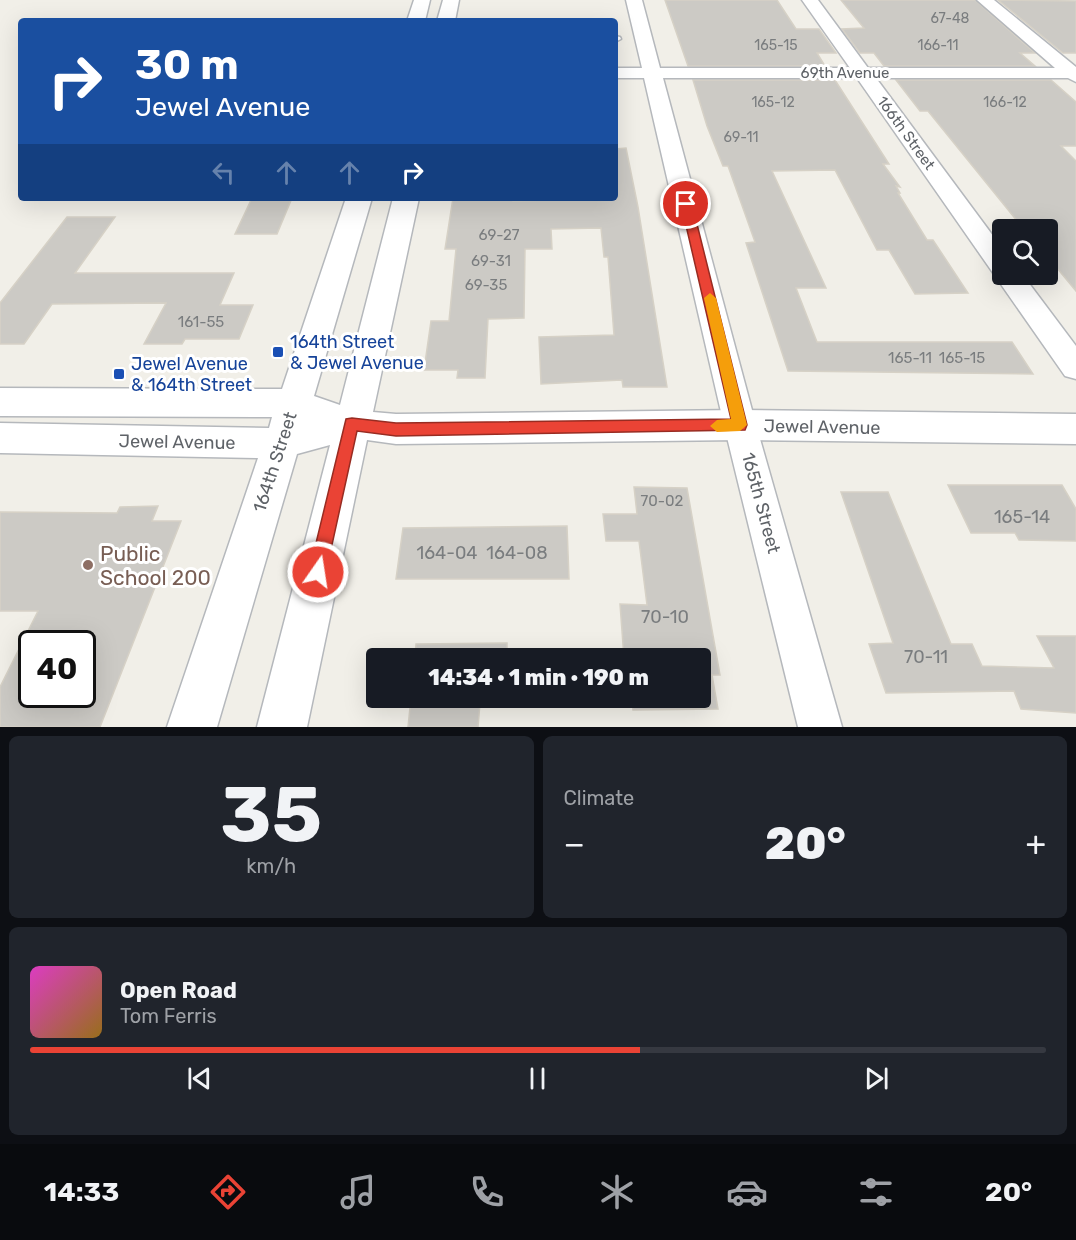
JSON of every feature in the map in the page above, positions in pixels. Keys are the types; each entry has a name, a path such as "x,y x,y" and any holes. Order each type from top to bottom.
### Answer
{"street":[{"path":"417,18 422,0"},
{"path":"447,18 452,0"},
{"name":"165th Street","path":"634,0 740,425 820,727"},
{"name":"166th Street","path":"810,0 992,252"},
{"path":"985,0 1074,74"},
{"name":"69th Avenue","path":"618,73 1074,74"},
{"name":"164th Street","path":"192,727 358,201"},
{"path":"282,727 405,201"},
{"path":"1016,285 1076,368"},
{"name":"Jewel Avenue","path":"0,402 295,403 352,424 396,429 740,425 1076,429"},
{"name":"Jewel Avenue","path":"0,438 280,443 352,424"}],"building":[{"path":"665,0 777,0 796,29 819,29 836,53 817,53 825,66 688,66"},
{"path":"841,0 975,0 1035,53 1020,53 1035,66 884,66 874,53 860,53 842,29 864,28"},
{"path":"998,0 1076,1 1076,53 1063,53"},
{"path":"693,80 835,80 889,164 883,164 900,187 896,186 900,193 898,193 927,240 933,240 968,293 915,294 889,250 877,250 835,170 772,171 826,288 796,288 817,342 1012,342 1033,374 788,371 746,243 755,242 728,166 723,166 707,126"},
{"path":"896,80 1051,80 1076,102 1076,146 1061,146 1076,161 1076,291 1058,269 1058,219 1016,219 928,111 920,111"},
{"path":"626,148 638,207 667,387 623,387 622,380 541,384 539,337 614,335 608,257 604,257 601,228 551,229 552,249 525,249 524,318 488,319 485,378 457,378 458,370 424,370 431,321 449,321 456,249 445,249 453,201 618,201 618,149"},
{"path":"251,201 291,201 277,234 235,234"},
{"path":"67,217 115,217 75,273 234,273 220,305 253,305 239,339 185,339 182,344 144,344 166,303 52,304 24,344 0,344 0,303"},
{"path":"948,485 1062,485 1076,509 1076,541 1019,540 1015,533 971,533"},
{"path":"634,487 687,488 720,675 712,675 718,709 633,710 633,708 711,708 711,648 623,648 620,604 647,605 639,541 606,541 603,514 637,514"},
{"path":"841,492 888,492 951,644 972,644 982,666 1054,668 1037,636 1076,636 1076,713 1021,709 1014,691 886,693 869,644 893,643"},
{"name":"Public School 200","path":"158,506 152,521 181,521 100,727 0,727 0,687 18,651 18,708 96,708 96,630 28,630 38,611 0,611 0,512 117,513 120,507"},
{"path":"567,526 569,579 396,579 403,528"},
{"path":"507,643 507,648 416,648 416,644"},
{"path":"410,708 480,708 478,727 408,727"}],"slow traffic":[{"path":"710,298 740,425 717,426"}],"place":[{"name":"164th Street & Jewel Avenue","path":"278,352"},
{"name":"Jewel Avenue & 164th Street","path":"119,374"},
{"name":"Public School 200","path":"88,565"}],"route":[{"path":"318,572 352,424 396,429 740,425 686,204"}]}
